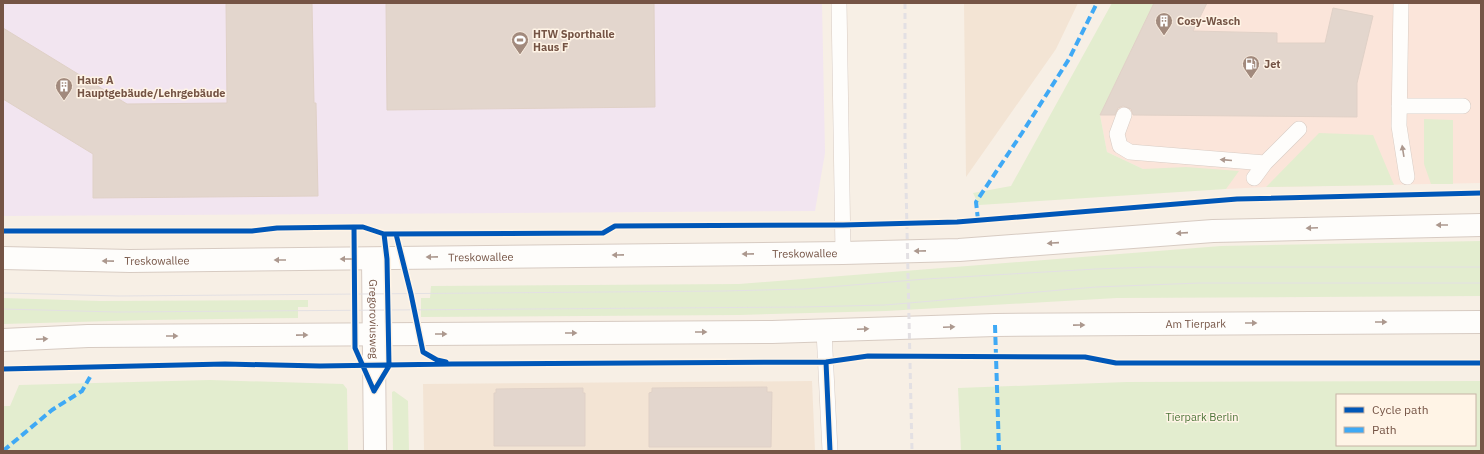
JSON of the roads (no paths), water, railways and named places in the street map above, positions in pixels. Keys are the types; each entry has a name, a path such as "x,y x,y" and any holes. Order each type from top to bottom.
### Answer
{"main road":[{"name":"Treskowallee","path":"3,258 130,261 843,253 959,250 1213,231 1481,225"},
{"name":"Gregoroviusweg","path":"373,259 375,451"},
{"name":"Am Tierpark","path":"824,331 995,325 1481,322"},
{"path":"3,340 88,336 824,331"}],"lane":[{"path":"839,3 843,253"},
{"path":"1401,3 1399,126 1407,177"},
{"path":"1399,106 1463,106"},
{"path":"1124,115 1117,134 1120,146 1130,152 1265,163"},
{"path":"1254,178 1265,163 1299,129"},
{"path":"824,331 830,451"}],"tram line":[{"path":"3,293 119,296 723,291 804,289 926,279 1151,267 1481,267"},
{"path":"3,309 117,312 803,307 885,305 1096,287 1200,283 1481,283"}],"railway":[{"path":"905,3 905,141 912,451"}],"place":[{"name":"Cosy-Wasch","path":"1164,36"},
{"name":"HTW Sporthalle Haus F","path":"520,55"},
{"name":"Jet","path":"1251,79"},
{"name":"Haus A Hauptgebäude/Lehrgebäude","path":"64,101"}],"park label":[{"name":"Tierpark Berlin","path":"1202,417"}]}
